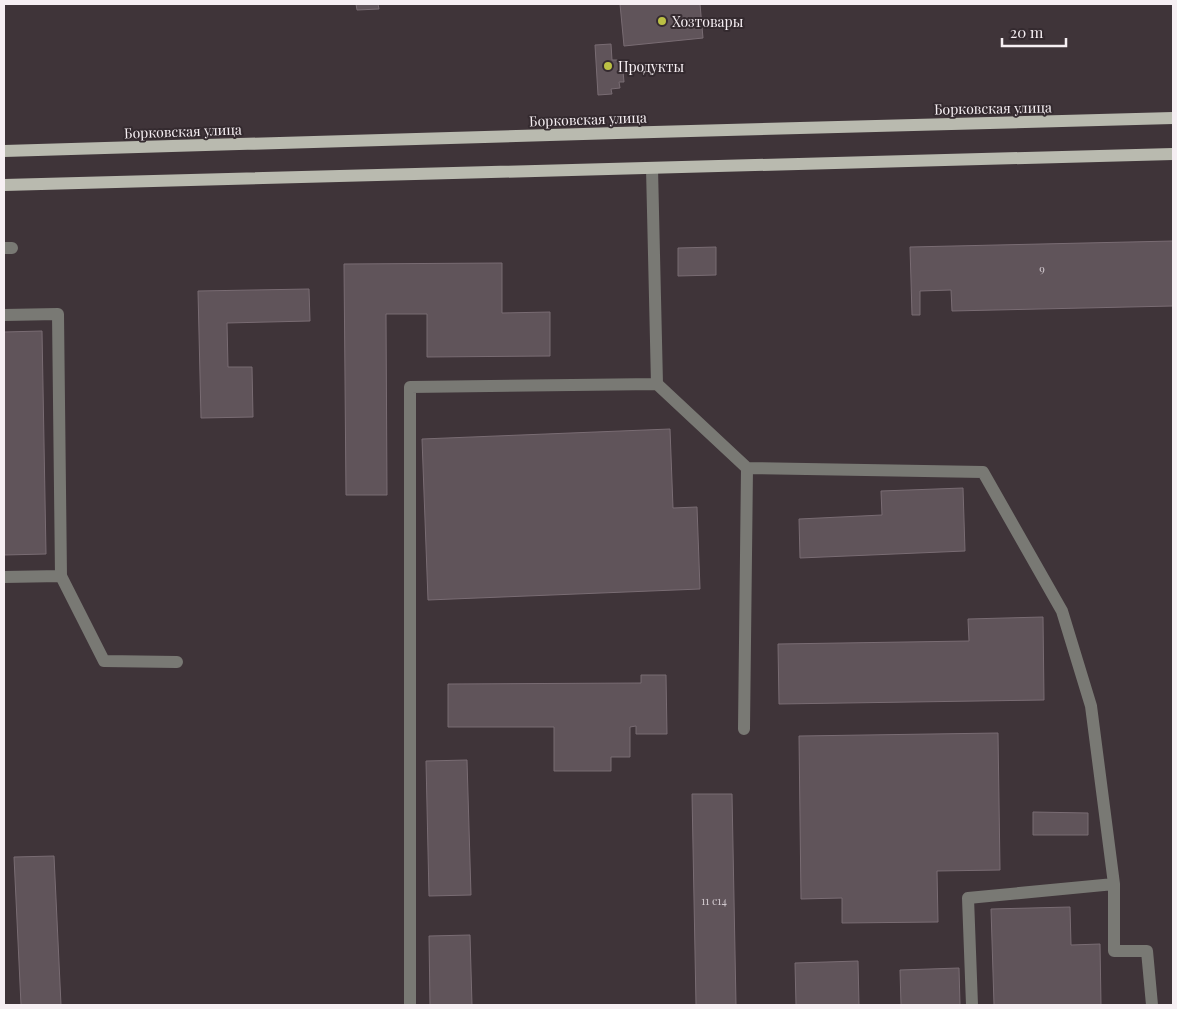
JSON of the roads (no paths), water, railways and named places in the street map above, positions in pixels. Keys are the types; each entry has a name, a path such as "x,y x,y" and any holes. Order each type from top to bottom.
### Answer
{"main road":[{"name":"Борковская улица","path":"4,151 1173,118"},
{"path":"4,185 1173,154"}],"lane":[{"path":"652,168 657,384"},
{"path":"4,315 58,314 61,576 104,661 177,662"},
{"path":"410,1005 410,387 657,384 747,468 983,472 1062,611 1091,706 1114,884 1114,951 1148,951 1152,1005"},
{"path":"744,729 747,468"},
{"path":"4,576 61,576"},
{"path":"972,1005 968,898 1114,884"}],"place":[{"name":"Хозтовары","path":"662,21"},
{"name":"Продукты","path":"608,66"}]}
